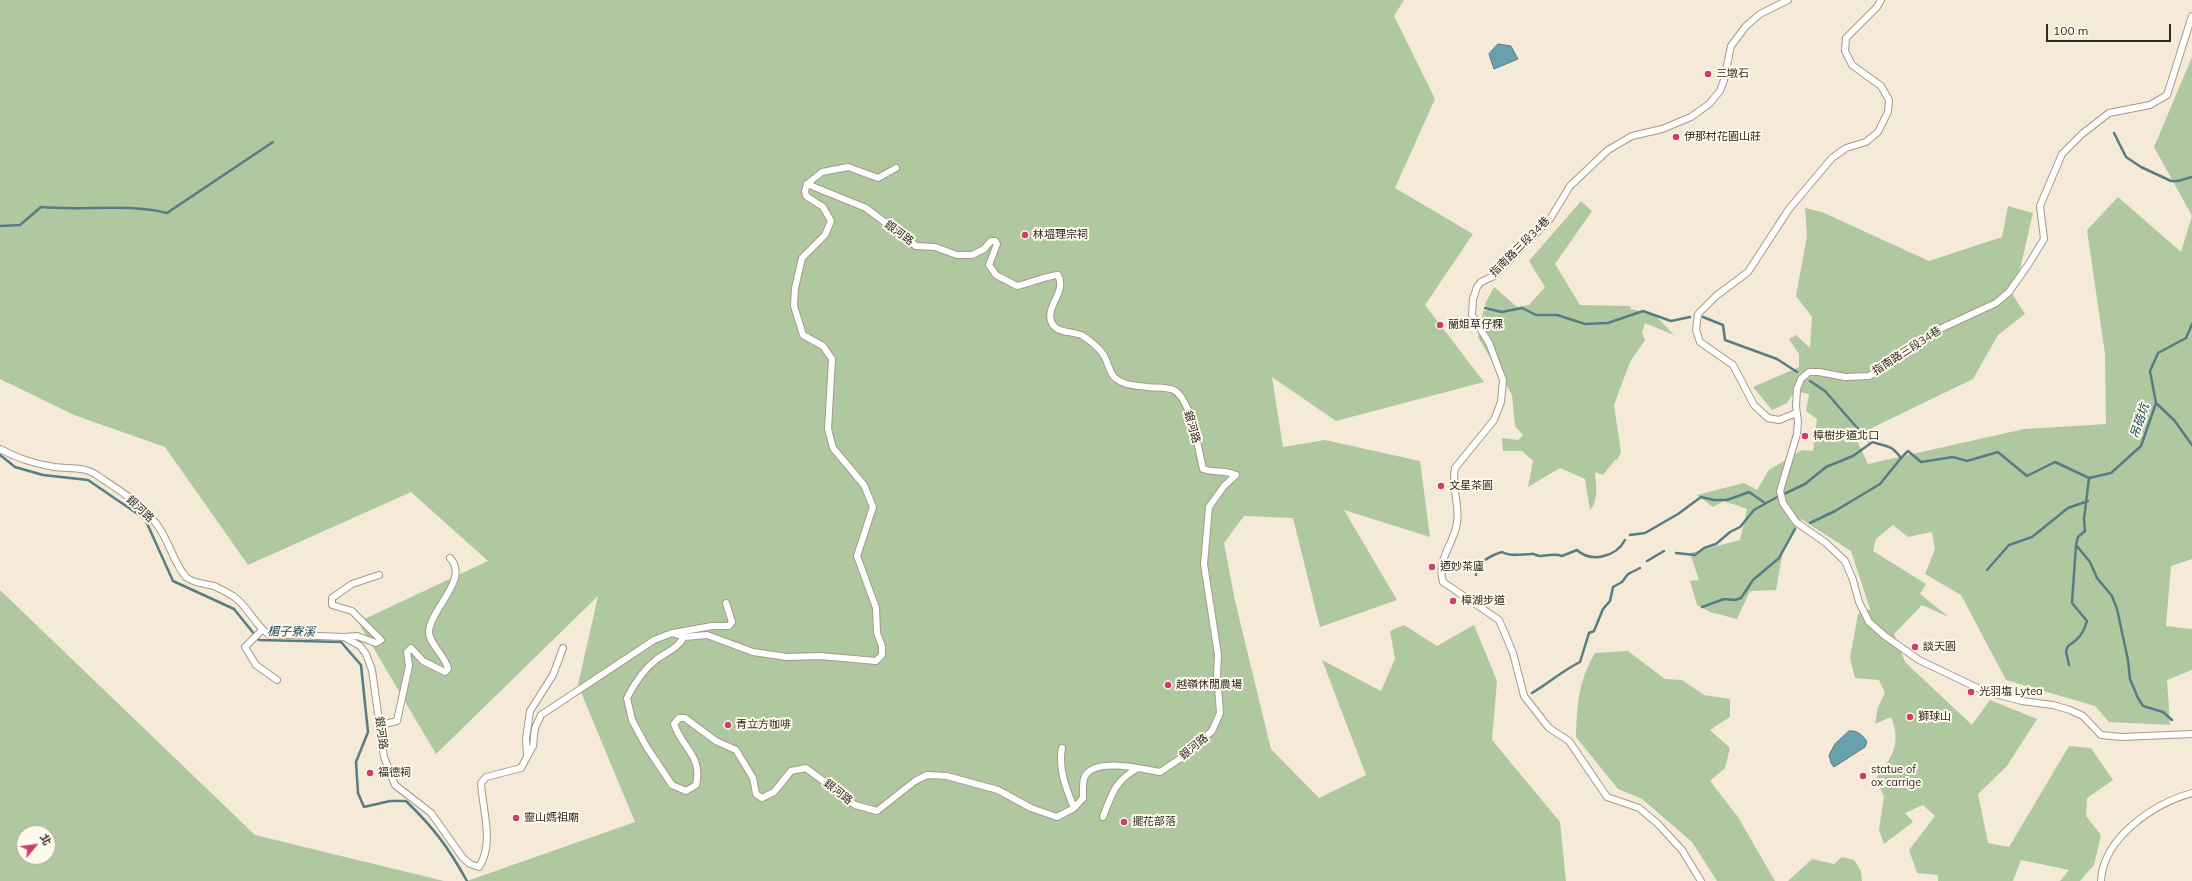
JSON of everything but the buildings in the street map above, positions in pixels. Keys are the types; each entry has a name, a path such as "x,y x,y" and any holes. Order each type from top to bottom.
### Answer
{"street":[{"name":"指南路三段34巷","path":"1700,881 1682,850 1658,823 1639,808 1607,797 1569,742 1549,728 1524,696 1513,652 1499,620 1485,609 1443,582 1441,575 1443,556 1457,523 1453,477 1455,468 1494,420 1501,402 1503,380 1489,344 1472,315 1473,299 1477,287 1481,282 1494,276 1550,219 1570,186 1608,150 1632,136 1662,129 1691,117 1709,104 1720,91 1724,80 1731,46 1746,26 1760,14 1788,0"},
{"path":"1881,0 1877,7 1846,38 1845,51 1852,65 1881,86 1888,100 1888,112 1878,132 1866,142 1846,148 1832,158 1789,209 1748,272 1716,296 1698,314 1696,330 1700,342 1733,364 1754,405 1768,418 1779,420 1796,413 1798,422 1797,434 1780,490 1783,503 1796,522 1826,543 1845,561 1853,580 1859,602 1869,622 1884,636 1919,660 1984,691 2022,701 2053,705 2083,716 2102,735 2122,737 2192,734"},
{"name":"指南路三段34巷","path":"1796,413 1797,389 1801,379 1810,372 1819,372 1845,377 1869,376 1882,369 1929,334 1996,303 2009,292 2044,239 2040,206 2062,154 2082,134 2109,113 2150,105 2167,95 2192,16"},
{"path":"672,633 684,637 707,635 753,652 787,657 820,656 876,661 882,655 882,646 877,633 876,608 857,556 873,507 864,485 833,448 828,429 832,359 824,346 803,335 794,306 795,288 802,258 825,235 831,221 823,207 806,196 805,191 807,184 822,172 848,167 878,178 896,168"},
{"name":"銀河路","path":"684,637 680,644 658,659 638,677 627,698 632,720 672,785 686,791 696,785 699,773 693,754 677,734 674,724 679,718 685,718 716,741 736,750 753,778 756,794 762,798 774,792 791,771 806,768 856,805 877,812 915,782 927,775 947,776 998,790 1031,808 1057,817 1074,808 1083,798 1084,778 1089,770 1108,765 1160,772 1176,761 1212,731 1220,713 1217,675 1218,655 1204,564 1210,508 1224,486 1236,475 1229,471 1213,472 1203,469 1184,400 1173,390 1125,385 1114,377 1103,354 1094,345 1082,336 1058,330 1051,321 1051,310 1058,294 1061,281 1058,275 1054,274 1037,281 1017,286 996,275 988,265 997,244 995,241 991,241 984,248 972,255 957,255 934,247 916,246 866,208 836,198 807,184"},
{"name":"銀河路","path":"0,449 20,460 56,467 85,469 98,475 128,497 159,527 176,565 188,579 216,587 234,597 250,611 262,630"},
{"path":"380,725 397,721 409,666 407,652 411,648 423,661 445,672 448,669 447,663 430,637 429,631 437,610 451,589 456,570 450,558"},
{"path":"277,680 256,665 245,646 262,630 268,634 280,636 357,636 376,643 381,640 352,611 332,604 332,598 352,584 379,575"},
{"name":"銀河路","path":"344,637 360,646 366,654 372,670 375,702 380,725 384,757 395,786 431,813 463,858 470,864 479,867 484,857 486,833 481,783 486,776 521,768 533,746 536,728 541,715 654,640 672,633 712,626 729,626 732,622 726,603"},
{"path":"527,758 526,739 530,711 553,675 563,648"},
{"path":"1062,748 1060,759 1063,780 1074,808"},
{"path":"1103,817 1110,797 1122,777 1138,768"},
{"path":"2101,881 2105,858 2128,827 2158,808 2192,793"}],"green space":[{"path":"0,0 1404,0 1394,16 1435,99 1395,188 1473,234 1425,305 1484,382 1336,421 1272,377 1283,447 1325,440 1420,461 1430,537 1344,510 1397,600 1320,627 1293,518 1244,516 1224,543 1235,601 1271,749 1319,798 1366,775 1322,660 1381,691 1395,659 1390,631 1404,625 1437,646 1474,625 1497,681 1492,740 1560,822 1566,881 467,881 635,822 578,685 598,596 436,754 358,622 488,561 411,492 248,565 165,447 74,415 0,379"},
{"path":"2192,57 2192,216 2154,147"},
{"path":"2118,197 2181,252 2192,216 2192,559 2171,566 2166,626 2192,629 2192,670 2167,680 2170,725 2109,722 2095,706 2006,680 1961,595 1925,574 1935,549 1932,532 1908,537 1893,525 1876,539 1873,551 1926,584 1920,594 1949,617 1922,605 1894,634 1905,662 1972,725 1990,700 2037,719 2007,766 1978,794 1988,843 2009,847 2069,746 2091,748 2113,780 2087,798 2086,816 2101,835 2094,865 2080,881 2060,881 2069,870 2021,860 2013,881 1938,881 1938,875 1917,873 1909,850 1935,816 1923,805 1905,813 1913,822 1884,844 1879,830 1884,797 1876,778 1891,757 1894,750 1896,735 1891,717 1875,724 1878,707 1885,693 1879,680 1855,678 1850,658 1858,614 1870,609 1851,551 1801,519 1783,551 1776,590 1750,591 1737,619 1710,612 1697,605 1690,581 1699,580 1690,553 1740,540 1747,509 1724,501 1713,507 1697,495 1744,483 1757,490 1769,470 1802,450 1813,451 1817,419 1806,411 1809,394 1795,391 1787,403 1772,410 1753,387 1799,367 1799,354 1789,339 1796,335 1810,348 1812,317 1796,296 1807,236 1805,208 1822,212 1929,261 2002,237 2008,206 2033,213 2020,269 2011,292 2025,314 1998,335 1973,379 1855,436 1868,464 2024,429 2106,424 2105,354 2087,230"},
{"path":"1581,201 1592,211 1555,264 1580,305 1630,306 1631,309 1655,315 1674,335 1645,323 1642,333 1645,340 1630,362 1614,405 1621,452 1617,460 1615,460 1603,475 1595,472 1596,497 1590,510 1585,479 1560,468 1528,487 1533,461 1522,451 1503,451 1502,438 1518,440 1523,435 1515,426 1512,395 1478,337 1483,311 1488,310 1485,304 1494,287 1517,307 1529,305 1545,287 1529,261"},
{"path":"0,590 255,835 444,881 0,881"},
{"path":"1628,651 1665,679 1682,680 1704,695 1730,699 1730,717 1710,730 1730,748 1725,768 1710,781 1738,817 1775,881 1717,881 1692,842 1642,799 1618,789 1576,737 1578,704 1582,684 1589,663 1595,653"},
{"path":"1842,857 1854,860 1861,871 1862,881 1788,881 1812,859 1834,864"}],"water":[{"path":"1498,44 1511,46 1518,59 1494,69 1489,54"},
{"path":"1849,731 1855,731 1864,737 1867,742 1865,747 1834,767 1831,763 1829,755 1835,744"}],"waterway":[{"path":"2114,133 2126,157 2141,167 2171,181 2178,181 2192,177"},
{"path":"0,226 20,225 41,207 136,208 167,213 273,142"},
{"path":"1485,308 1502,312 1522,308 1536,315 1557,315 1585,324 1608,323 1643,311 1671,321 1690,317"},
{"path":"1703,317 1723,325 1725,340 1777,359 1797,372"},
{"name":"吊硞坑","path":"1810,381 1825,391 1859,430 1864,438 1871,442 1891,448 1901,458 1908,451 1921,462 1953,457 1967,461 1998,452 2027,476 2055,462 2089,478 2111,473 2141,446 2156,403 2150,371 2158,353 2186,338 2192,324"},
{"path":"2156,403 2174,420 2192,445"},
{"path":"1784,494 1805,484 1826,467 1853,456 1871,443"},
{"name":"楣子寮溪","path":"0,455 15,467 43,475 88,480 145,519 173,581 234,609 259,640 341,642 361,665 368,732 356,762 358,793 364,807 390,801 406,801 440,838 467,881"},
{"path":"1810,523 1835,511 1880,484 1901,458"},
{"path":"2069,665 2066,651 2068,646 2080,636 2087,621 2072,603 2076,545 2078,537 2085,531 2084,519 2089,478"},
{"path":"1630,535 1645,533 1678,514 1701,497 1714,500 1727,500 1749,492 1765,503"},
{"path":"1676,553 1695,555 1704,548 1716,544 1730,532 1740,527 1754,510 1777,497"},
{"path":"1987,570 2009,545 2032,537 2068,508 2088,501"},
{"path":"1702,607 1724,599 1735,600 1741,598 1753,580 1779,558 1795,529"},
{"path":"1476,575 1476,571 1481,563 1489,557 1502,552 1512,555 1532,554 1540,556 1562,556 1577,550 1583,554 1596,557 1616,551 1625,540"},
{"path":"2076,545 2090,562 2097,578 2112,596 2117,609 2128,660 2130,679 2138,698 2143,706 2163,712 2172,720"},
{"path":"1647,561 1664,551"},
{"path":"1532,693 1580,662 1589,633 1594,631 1603,609 1610,601 1613,587 1622,582 1628,574 1640,568"}],"place":[{"name":"三墩石","path":"1708,74"},
{"name":"伊那村花園山莊","path":"1676,137"},
{"name":"林塭理宗祠","path":"1025,235"},
{"name":"蘭姐草仔粿","path":"1440,325"},
{"name":"樟樹步道北口","path":"1805,436"},
{"name":"文星茶園","path":"1441,486"},
{"name":"迺妙茶廬","path":"1432,567"},
{"name":"樟湖步道","path":"1453,601"},
{"name":"談天園","path":"1915,647"},
{"name":"越嶺休閒農場","path":"1168,685"},
{"name":"光羽塩 Lytea","path":"1971,692"},
{"name":"獅球山","path":"1910,717"},
{"name":"青立方咖啡","path":"728,725"},
{"name":"福德祠","path":"370,773"},
{"name":"statue of ox carrige","path":"1863,776"},
{"name":"靈山媽祖廟","path":"516,818"},
{"name":"擺花部落","path":"1124,822"}]}
